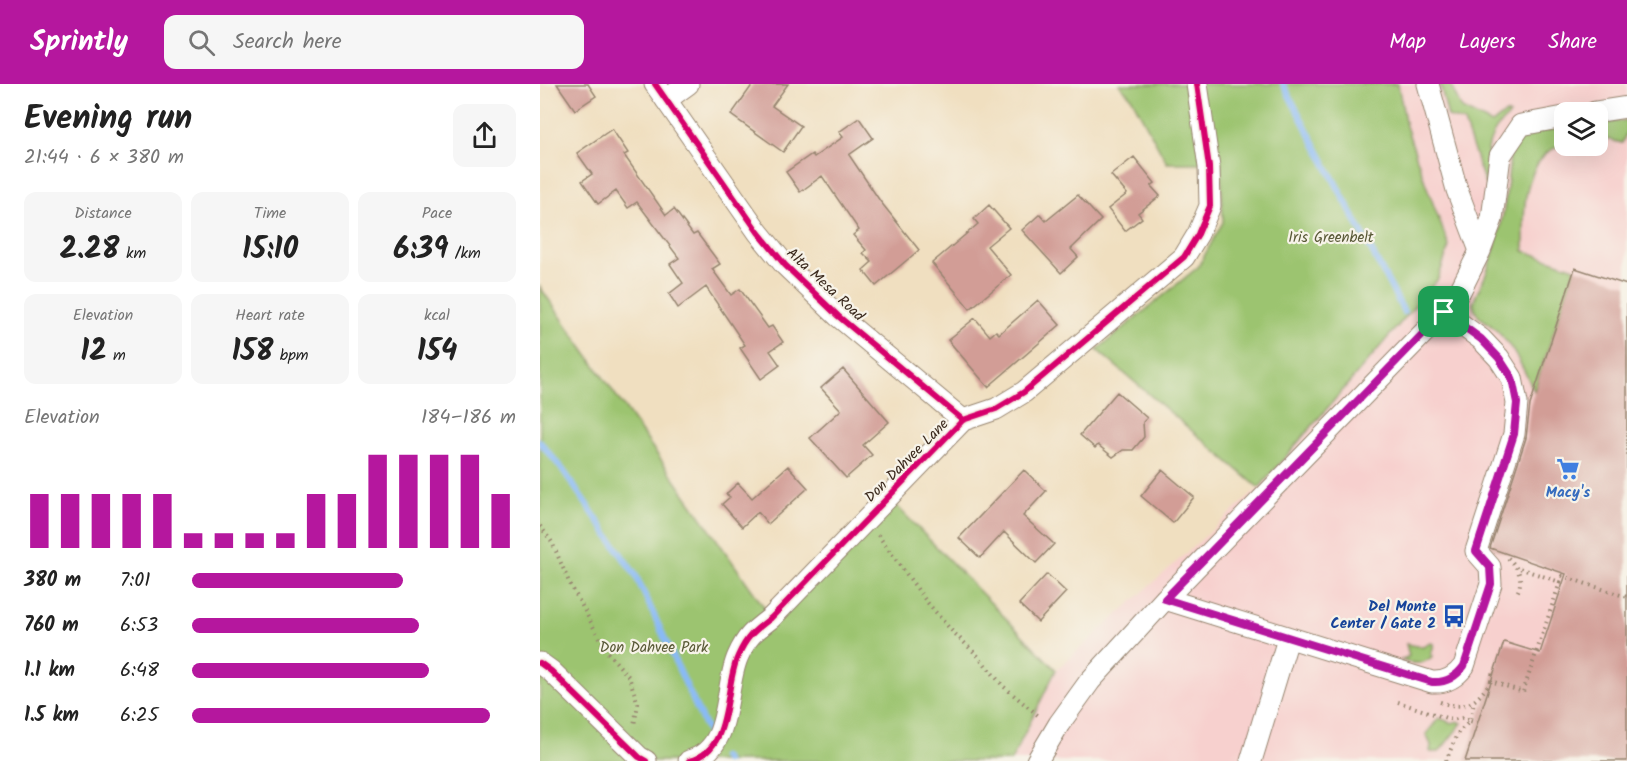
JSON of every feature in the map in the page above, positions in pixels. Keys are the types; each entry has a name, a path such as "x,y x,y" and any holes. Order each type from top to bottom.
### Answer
{"street":[{"path":"660,92 688,84"},
{"name":"Don Dahvee Lane","path":"689,761 706,752 716,741 724,723 737,658 749,634 771,618 963,420 996,410 1023,392 1184,257 1198,234 1210,206 1209,167 1197,84"},
{"path":"1428,84 1457,190 1480,251"},
{"name":"Alta Mesa Road","path":"660,92 758,232 785,265 838,316 963,420"},
{"path":"1608,110 1627,107"},
{"path":"1037,761 1059,724 1090,681 1165,599 1444,312 1460,291 1480,251 1492,219 1500,156 1521,125 1554,119"},
{"path":"1165,599 1432,682 1454,677 1464,666 1491,584 1490,567 1476,551 1514,434 1517,403 1512,378 1499,358 1481,339 1444,312"},
{"path":"1251,761 1288,639"},
{"path":"540,663 551,671 626,745 646,761"}],"path":[{"path":"864,521 881,538 926,602 951,630 978,656 1003,686 1045,722"},
{"path":"540,526 552,542 569,582 607,652 629,677 638,704 633,733 626,745"},
{"path":"1560,582 1562,576 1627,597"},
{"path":"1491,681 1493,670"},
{"path":"1398,702 1452,720 1462,718 1477,723"},
{"path":"1446,761 1457,734 1470,721 1474,702"}],"shaded area":[{"path":"1398,84 1627,84 1627,761 1011,761 1056,670 1259,488 1438,279 1425,182 1406,126"}],"green space":[{"name":"Iris Greenbelt","path":"1119,84 1398,84 1406,126 1449,246 1438,279 1259,488 1097,350 1198,267 1223,222 1221,163 1167,163 1131,97"},
{"path":"1440,84 1450,84 1462,109 1492,124 1506,113 1510,115 1495,130 1491,138 1487,154 1487,184 1485,184 1464,122 1448,117"},
{"path":"1627,120 1627,131 1622,143 1608,139 1608,123"},
{"path":"1554,129 1554,149 1544,155 1531,176 1525,201 1524,251 1575,268 1534,391 1509,345 1477,314 1473,304 1492,258 1500,228 1506,198 1510,150 1529,132"},
{"name":"Don Dahvee Park","path":"540,287 771,617 888,497 1056,670 1011,761 540,761"},
{"path":"1430,643 1434,644 1431,655 1433,656 1426,661 1410,663 1401,660 1409,656 1406,644 1423,647"},
{"path":"1439,718 1452,723 1458,721 1462,723 1439,752 1430,752 1431,745 1426,734"}],"building":[{"path":"557,84 588,84 596,96 575,110"},
{"path":"753,84 788,84 772,106 801,126 783,152 731,115"},
{"path":"859,118 873,138 849,155 880,201 919,250 876,286 863,270 872,262 863,253 866,250 853,235 859,230 822,176 800,192 786,172 812,154 814,157 843,137 839,132"},
{"path":"612,129 628,153 624,155 666,215 674,209 693,235 697,233 720,264 712,269 731,295 740,289 768,328 772,326 783,342 770,351 780,365 761,379 740,348 745,345 706,287 678,308 669,294 683,283 670,264 679,258 637,202 628,208 616,191 598,204 582,181 592,174 577,153"},
{"path":"1134,157 1155,183 1151,186 1160,196 1138,213 1142,218 1125,231 1108,209 1127,194 1111,175"},
{"path":"1078,195 1101,220 1071,249 1078,257 1061,273 1022,230 1040,214 1046,221"},
{"path":"989,205 1009,228 987,246 1011,275 970,309 932,263 978,224 974,219"},
{"path":"1575,268 1627,285 1627,761 1465,761 1504,642 1540,653 1566,574 1490,548 1526,438 1530,405"},
{"path":"1038,300 1060,325 988,387 948,340 975,318 990,336 996,331 999,334"},
{"path":"843,369 889,422 863,445 872,455 846,478 810,438 841,410 821,388"},
{"path":"1117,392 1147,418 1143,422 1144,437 1133,450 1123,450 1113,457 1098,445 1095,448 1080,435"},
{"path":"788,466 808,488 768,524 758,512 742,527 722,504 730,497 726,494 738,483 752,498"},
{"path":"1024,470 1046,491 1023,516 1054,544 1036,563 1004,532 980,558 959,538"},
{"path":"1162,470 1194,497 1173,523 1141,496"},
{"path":"1047,574 1066,592 1038,622 1019,604"}],"waterway":[{"path":"1283,84 1404,312"},
{"path":"540,442 563,470 636,576 709,735"},
{"path":"723,757 726,761"}],"cycle path":[{"path":"655,84 758,232 785,265 838,316 963,420"},
{"path":"689,761 703,754 714,744 725,716 733,669 741,649 752,634 771,618 963,420 996,409 1024,392 1184,257 1198,234 1210,206 1209,167 1197,84"},
{"path":"540,663 639,757 646,761"}],"place":[{"name":"Macy's","path":"1568,469"},
{"name":"Del Monte Center / Gate 2","path":"1454,616"}],"route":[{"path":"1444,312 1481,339 1507,367 1512,378 1518,412 1514,434 1476,551 1490,567 1491,584 1460,672 1438,683 1410,677 1165,599 1444,312"}]}
